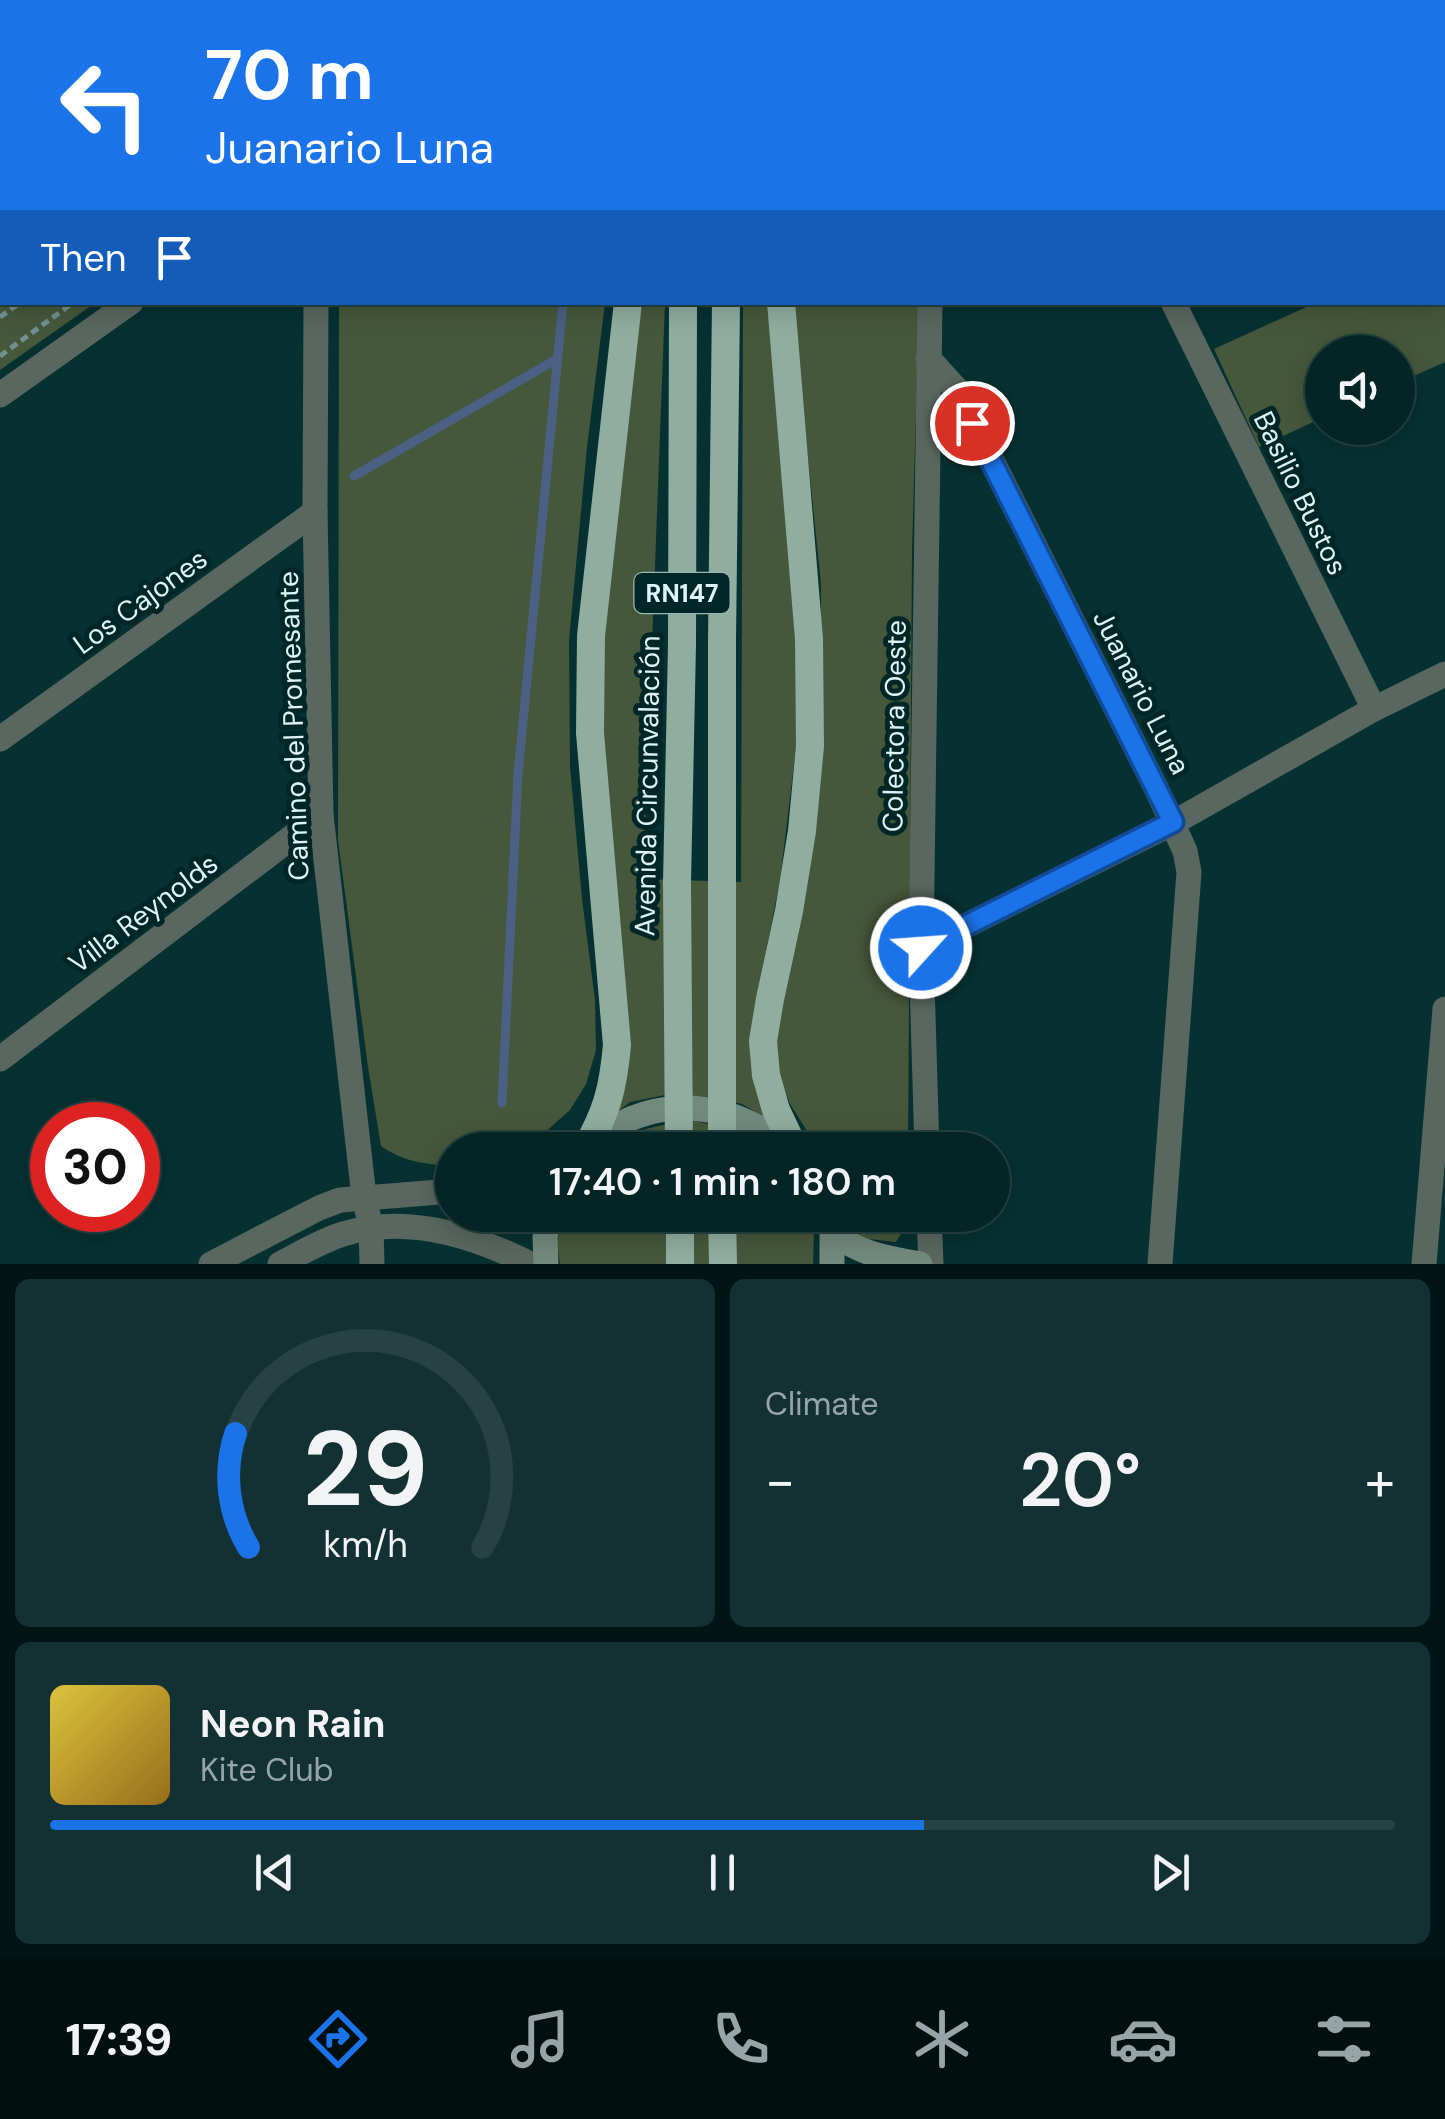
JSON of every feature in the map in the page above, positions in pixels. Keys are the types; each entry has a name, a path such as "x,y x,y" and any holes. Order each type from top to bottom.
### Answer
{"highway":[{"path":"595,1132 607,1109 617,1045 590,733 591,636 628,305"},
{"name":"Avenida Circunvalación","path":"679,1132 677,882 683,305"},
{"name":"RN147","path":"722,1132 726,305"},
{"path":"781,305 809,639 810,746 797,863 763,1041 766,1075 785,1132"},
{"path":"680,1232 680,1264"},
{"path":"722,1232 723,1264"}],"main road":[{"path":"608,1132 643,1114 677,1108 712,1110 746,1120 767,1132"},
{"path":"545,1232 546,1264"},
{"path":"830,1232 832,1264"},
{"path":"838,1232 854,1248 920,1264"}],"street":[{"path":"0,395 126,305"},
{"name":"Camino del Promesante","path":"316,305 315,512 322,815 372,1264"},
{"name":"Colectora Oeste","path":"927,1132 921,948 930,305"},
{"name":"Basilio Bustos","path":"1174,305 1374,709"},
{"name":"Juanario Luna","path":"928,358 956,390 1185,851 1190,872 1160,1264"},
{"name":"Los Cajones","path":"0,739 315,512"},
{"path":"921,948 1173,822 1374,709 1445,674"},
{"name":"Villa Reynolds","path":"0,1058 322,815"},
{"path":"1424,1264 1445,1008"},
{"path":"211,1264 340,1200 435,1192"},
{"path":"280,1264 323,1242 371,1228 401,1226 452,1234 493,1246 530,1264"},
{"path":"930,1232 931,1264"}],"path":[{"path":"0,356 70,305"},
{"path":"0,346 8,350"}],"green space":[{"path":"0,305 92,305 0,370"},
{"path":"339,305 605,305 569,640 570,767 595,1000 596,1050 586,1084 570,1110 545,1132 435,1132 435,1164 406,1159 381,1146 338,840"},
{"path":"637,305 665,305 643,879 741,882 743,305 770,305 795,638 798,731 780,880 754,1013 751,1059 769,1120 742,1104 710,1097 665,1095 630,1102 617,1112 598,658"},
{"path":"792,305 919,305 912,551 908,1132 808,1132 790,1104 770,1051 821,721 821,584"},
{"path":"1311,305 1445,305 1445,362 1415,375 1415,335 1305,335 1305,426 1259,447 1214,349"},
{"path":"695,1121 737,1132 637,1132"},
{"path":"560,1232 814,1232 813,1264 560,1264"},
{"path":"851,1232 902,1232 896,1242"}],"waterway":[{"path":"502,1103 518,774 563,305"},
{"path":"354,476 557,359"}],"route":[{"path":"921,948 1173,822 972,423"}]}
